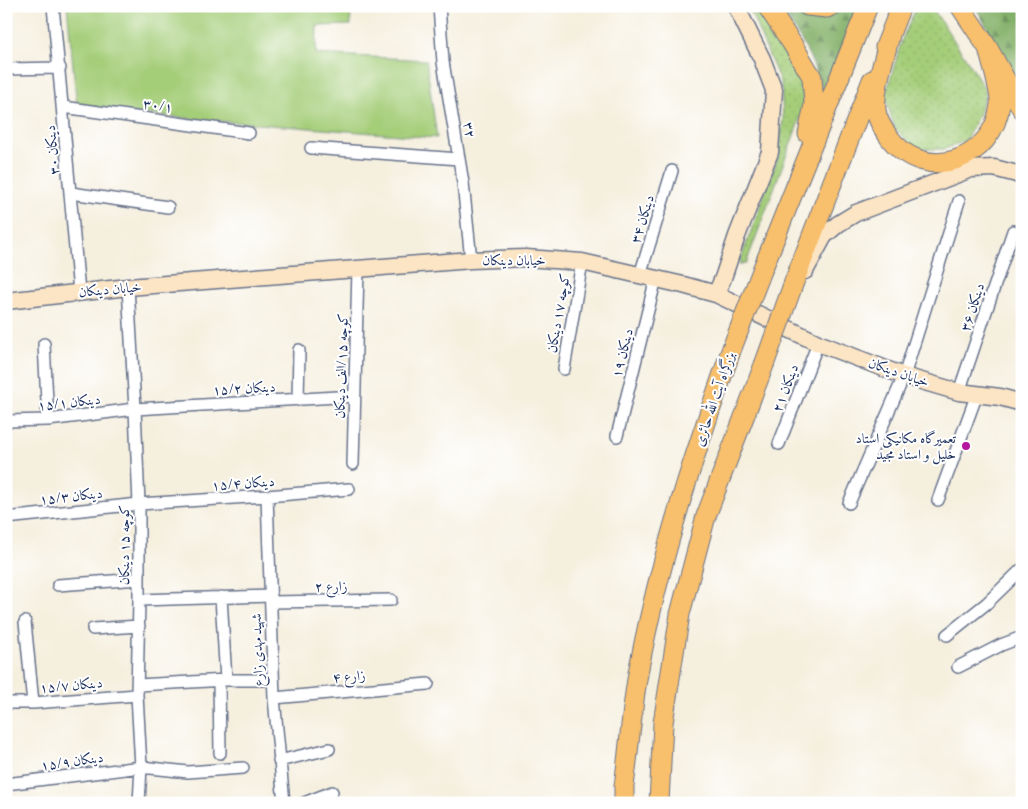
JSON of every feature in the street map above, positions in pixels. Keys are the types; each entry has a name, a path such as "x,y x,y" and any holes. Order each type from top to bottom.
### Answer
{"highway":[{"path":"767,6 812,77 814,104 800,176"},
{"path":"807,6 827,8 831,6"},
{"path":"659,803 662,723 680,614 706,516 764,365 781,315 901,6"},
{"path":"960,6 988,48 1022,109"},
{"name":"بزرگراه آیت الله حائری","path":"624,803 624,786 640,659 660,570 684,486 732,348 867,10"},
{"path":"890,35 876,93 876,110 882,128 895,146 912,156 938,163 951,162 962,158 976,149 988,137 996,122 1000,102 988,48"}],"main road":[{"path":"716,294 770,152 774,90 736,6"},
{"path":"781,315 824,236 856,212 971,169 994,168 1022,177"},
{"name":"خیابان دینکان","path":"6,301 128,287 471,260 526,258 582,262 648,276 716,294 818,343 904,376 959,392 1000,397"},
{"path":"1000,397 1022,394"},
{"path":"1000,397 1022,403"}],"street":[{"name":"۳۰ دینکان","path":"53,6 79,292"},
{"name":"۳۲","path":"439,6 443,62 459,159 471,260"},
{"path":"6,68 60,68"},
{"name":"۳۰/۱","path":"63,107 249,133"},
{"path":"311,148 459,159"},
{"name":"۳۴ دینکان","path":"648,276 672,171"},
{"path":"70,194 168,207"},
{"path":"849,503 904,376 959,201"},
{"name":"۳۶ دینکان","path":"959,392 1013,231"},
{"name":"کوچه ۱۷ دینکان","path":"564,370 582,262"},
{"name":"کوچه ۱۵/الف دینکان","path":"353,464 358,269"},
{"name":"۱۹ دینکان","path":"617,436 648,276"},
{"name":"کوچه ۱۵ دینکان","path":"128,287 139,504 138,690 141,766 139,803"},
{"name":"۲۱ دینکان","path":"779,444 818,343"},
{"path":"44,344 48,420"},
{"path":"298,400 299,350"},
{"path":"938,500 977,394"},
{"name":"۱۵/۲ دینکان","path":"135,409 354,396"},
{"name":"۱۵/۱ دینکان","path":"6,421 48,420 135,409"},
{"name":"۱۵/۴ دینکان","path":"139,504 349,489"},
{"name":"شهید مهدی زارع","path":"267,496 273,680 284,803"},
{"name":"۱۵/۳ دینکان","path":"6,518 139,504"},
{"path":"947,635 987,603 1022,569"},
{"path":"58,585 139,579"},
{"path":"220,753 222,681 221,597"},
{"name":"۲ زارع","path":"139,600 221,597 391,600"},
{"path":"26,622 33,704"},
{"path":"93,629 139,626"},
{"path":"958,668 1001,645 1022,637"},
{"name":"۱۵/۷ دینکان","path":"6,703 33,704 222,681 273,680"},
{"name":"۴ زارع","path":"274,698 428,684"},
{"path":"279,761 329,749"},
{"name":"۱۵/۹ دینکان","path":"6,784 141,766 188,772 243,768"},
{"path":"304,803 332,792"}],"green space":[{"path":"67,6 350,6 351,25 317,26 316,54 426,60 437,138 194,119 77,107"},
{"path":"748,6 759,6 787,47 802,83 804,108 746,264 739,264 779,154 783,118 781,84"},
{"path":"777,6 809,15 828,15 860,6 829,85 823,92 805,46"},
{"path":"917,6 931,6 986,92 978,116 966,140 945,149 916,149 895,129 885,97 902,39"},
{"path":"975,6 1022,7 1022,90"}],"place":[{"name":"تعمیرگاه مکانیکی استاد خلیل و استاد مجید","path":"966,446"}]}
